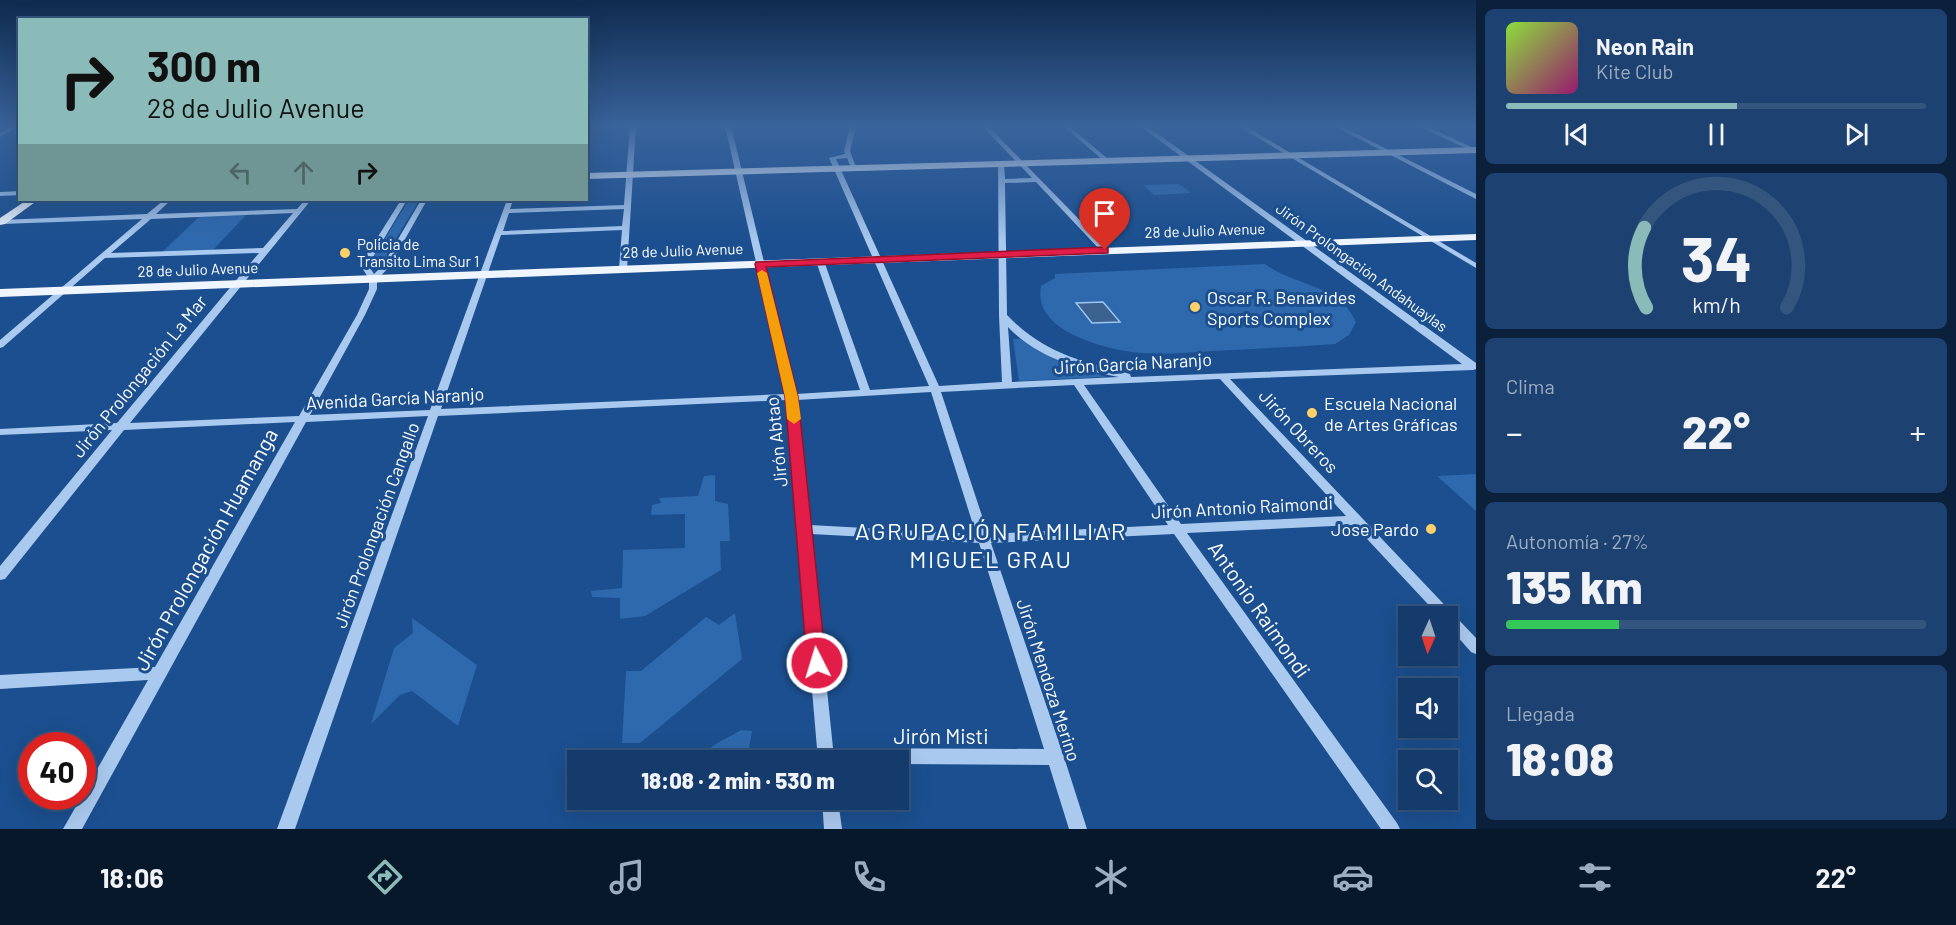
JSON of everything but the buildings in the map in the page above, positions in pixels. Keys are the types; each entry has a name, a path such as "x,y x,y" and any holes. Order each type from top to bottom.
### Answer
{"main road":[{"path":"588,176 939,165"},
{"path":"1,217 18,200"},
{"path":"1,217 31,201"},
{"name":"28 de Julio Avenue","path":"0,293 237,284 373,284 482,274 1476,237"}],"street":[{"path":"623,269 631,165"},
{"name":"Jirón Abtao","path":"738,165 792,397 825,750"},
{"path":"1001,165 1003,316 1007,385"},
{"path":"1022,165 1105,250"},
{"name":"Jirón Prolongación Andahuaylas","path":"1196,165 1475,367"},
{"path":"1306,165 1476,266"},
{"path":"1413,165 1476,197"},
{"name":"Jirón Mendoza Merino","path":"836,168 935,389 1078,829"},
{"path":"1001,181 1038,180"},
{"path":"0,194 18,193"},
{"path":"0,345 167,201"},
{"name":"Jirón Prolongación La Mar","path":"0,575 307,201"},
{"path":"373,284 365,267 366,262 403,201"},
{"name":"Jirón Prolongación Huamanga","path":"72,829 302,419 373,284 423,201"},
{"name":"Jirón Prolongación Cangallo","path":"286,829 510,201"},
{"path":"506,211 628,207"},
{"path":"1,217 148,217 298,211"},
{"path":"497,233 626,228"},
{"path":"103,256 265,250"},
{"path":"820,261 866,393"},
{"path":"1003,316 1026,339 1064,359 1103,371 1146,379"},
{"name":"Jirón García Naranjo","path":"792,397 1007,385 1475,367"},
{"name":"Jirón Obreros","path":"1222,376 1437,606"},
{"name":"Antonio Raimondi","path":"1077,382 1178,530 1390,829"},
{"name":"Avenida García Naranjo","path":"0,432 792,397"},
{"name":"Jirón Antonio Raimondi","path":"804,529 983,539 1358,520"},
{"name":"Jirón Obreros","path":"1458,629 1476,648"},
{"path":"0,682 160,673"},
{"name":"Jirón Misti","path":"909,758 1056,757"},
{"path":"831,810 833,829"}],"shaded area":[{"path":"1179,184 1191,193 1154,195 1143,185"},
{"path":"408,201 418,201 381,264 369,264"},
{"path":"248,213 211,252 160,254 201,215"},
{"name":"Oscar R. Benavides Sports Complex","path":"1265,264 1339,300 1356,322 1349,335 1335,344 1158,354 1136,353 1097,344 1068,332 1046,313 1041,301 1041,286 1055,278 1055,274"},
{"path":"1103,302 1120,322 1092,323 1076,303"},
{"path":"1013,339 1020,339 1074,366 1106,377 1019,381"},
{"path":"1476,474 1476,511 1437,476"},
{"path":"715,475 715,501 728,504 730,541 720,541 721,570 645,616 620,619 620,598 592,597 591,591 622,588 623,550 685,548 685,514 651,515 652,505 661,503 659,498 698,496 704,476"},
{"path":"735,613 742,659 640,743 622,743 626,671 641,671 706,617 719,625"},
{"path":"412,618 477,665 458,726 412,691 400,695 371,724 394,648 413,633"},
{"path":"741,730 752,731 749,750 708,750"}],"slow traffic":[{"path":"762,273 792,397 794,419"}],"place":[{"name":"Policia de Transito Lima Sur 1","path":"345,253"},
{"name":"Oscar R. Benavides Sports Complex","path":"1195,307"},
{"name":"Escuela Nacional de Artes Gráficas","path":"1312,413"},
{"name":"Jose Pardo","path":"1431,529"}],"district":[{"name":"AGRUPACIÓN FAMILIAR MIGUEL GRAU","path":"991,544"}],"route":[{"path":"817,663 792,397 760,264 1105,250"}]}
